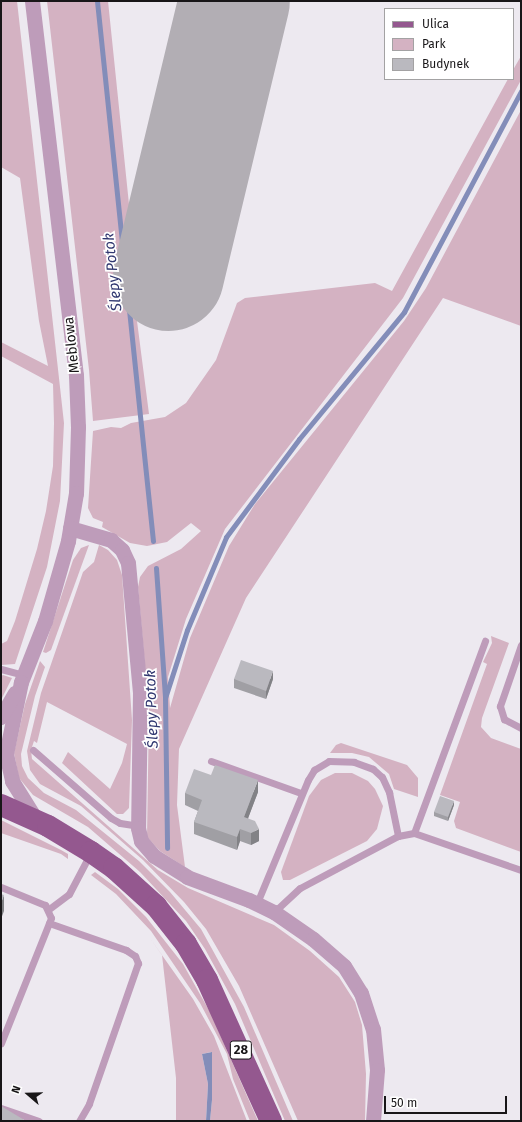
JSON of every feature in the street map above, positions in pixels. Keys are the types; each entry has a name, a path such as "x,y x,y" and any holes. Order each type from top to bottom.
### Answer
{"main road":[{"name":"28","path":"1,805 37,821 91,852 151,901 186,944 225,1015 271,1121"}],"street":[{"name":"Meblowa","path":"1,717 22,679 54,595 70,528 78,464 76,375 32,1"},
{"path":"70,528 111,540 122,550 128,562 140,700 139,838 146,848 169,866 207,885 257,903 274,912 332,954 350,975 361,993 373,1029 375,1049 373,1121"},
{"name":"Meblowa","path":"22,679 4,760 12,781 37,821"}],"lane":[{"path":"414,833 486,641"},
{"path":"521,645 500,706 504,719 521,728"},
{"path":"1,669 22,679"},
{"path":"33,750 111,818 120,823 138,826"},
{"path":"257,903 301,793 314,770 329,761 345,760 368,766 377,773 387,786 398,836"},
{"path":"211,761 301,793"},
{"path":"274,912 300,888 398,836 414,833 521,870"},
{"path":"49,909 69,894 91,852"},
{"path":"1,887 43,904 49,909"},
{"path":"1,1043 49,923 49,909"},
{"path":"49,923 126,950 135,956 138,963 89,1104 79,1121"},
{"path":"1,1108 39,1121"}],"green space":[{"path":"1,1 17,1 64,423 60,501 47,567 15,664 1,665 1,644 7,641 15,621 37,549 46,511 53,466 54,423 53,384 1,356 1,342 48,366 39,321 20,178 1,167"},
{"path":"47,1 108,1 133,243 129,259 149,414 93,421 89,370"},
{"path":"521,56 521,80 403,298 225,529 186,619 168,677 170,708 190,638 229,546 255,504 404,321 426,288 521,110 521,326 443,298 246,598 179,749 177,805 185,867 160,851 147,837 149,710 138,587 140,577 148,566 181,549 201,531 191,523 167,542 147,546 130,543 102,527 103,522 93,518 88,508 93,431 111,427 121,428 131,423 165,417 186,403 216,360 237,303 245,298 375,283 392,291 507,80 514,80 514,68"},
{"path":"89,545 51,650 46,653 43,652 73,560 81,548"},
{"path":"99,545 108,550 117,560 122,575 132,720 129,808 123,814 117,814 62,763 68,752 110,789 122,763 127,744 47,702 37,743 34,741 31,750 32,759 158,870 188,888 274,925 310,951 339,977 355,1002 362,1025 366,1074 365,1121 298,1121 239,986 206,929 184,902 143,860 81,806 40,784 30,770 27,751 41,693 83,572 94,562"},
{"path":"491,636 509,643 482,718 481,727 491,738 521,749 521,852 456,828 454,821 460,802 440,795 487,664 483,662 492,643"},
{"path":"40,661 45,667 35,696 21,754 22,766 28,778 44,793 76,810 139,861 170,892 201,929 244,1007 293,1121 285,1121 235,1004 205,949 186,921 140,872 88,827 33,795 19,778 14,753 25,704"},
{"path":"3,675 12,678 1,700 1,676"},
{"path":"341,743 407,765 418,778 418,797 394,789 389,774 369,757 352,753 330,753 336,745"},
{"path":"335,773 352,773 368,781 375,789 383,806 377,829 367,841 290,880 283,880 281,872 309,796 321,780"},
{"path":"1,820 68,854 68,859 61,854 1,833"},
{"path":"95,872 118,889 146,917 183,964 210,1012 258,1121 250,1121 233,1079 227,1054 200,1003 151,931 116,894 91,875"},
{"path":"162,955 193,999 214,1036 247,1121 210,1121 212,1100 211,1052 202,1054 208,1084 206,1121 176,1121 176,1078"}],"water":[{"path":"212,1052 212,1100 210,1121 206,1121 208,1084 202,1054"}],"building":[{"path":"241,660 273,671 266,691 234,679"},
{"path":"215,765 258,780 244,817 255,821 259,829 251,833 240,829 237,837 194,822 202,800 185,793 194,769 211,775"},
{"path":"440,796 454,801 448,817 434,812"},
{"path":"1,894 4,895 1,903"},
{"path":"1,1106 26,1121 1,1121"}],"waterway":[{"name":"Ślepy Potok","path":"97,1 153,541"},
{"path":"165,698 187,630 226,537 299,439 404,312 521,91"},
{"name":"Ślepy Potok","path":"156,568 165,698 167,848"}],"runway":[{"path":"168,275 234,1"}]}
